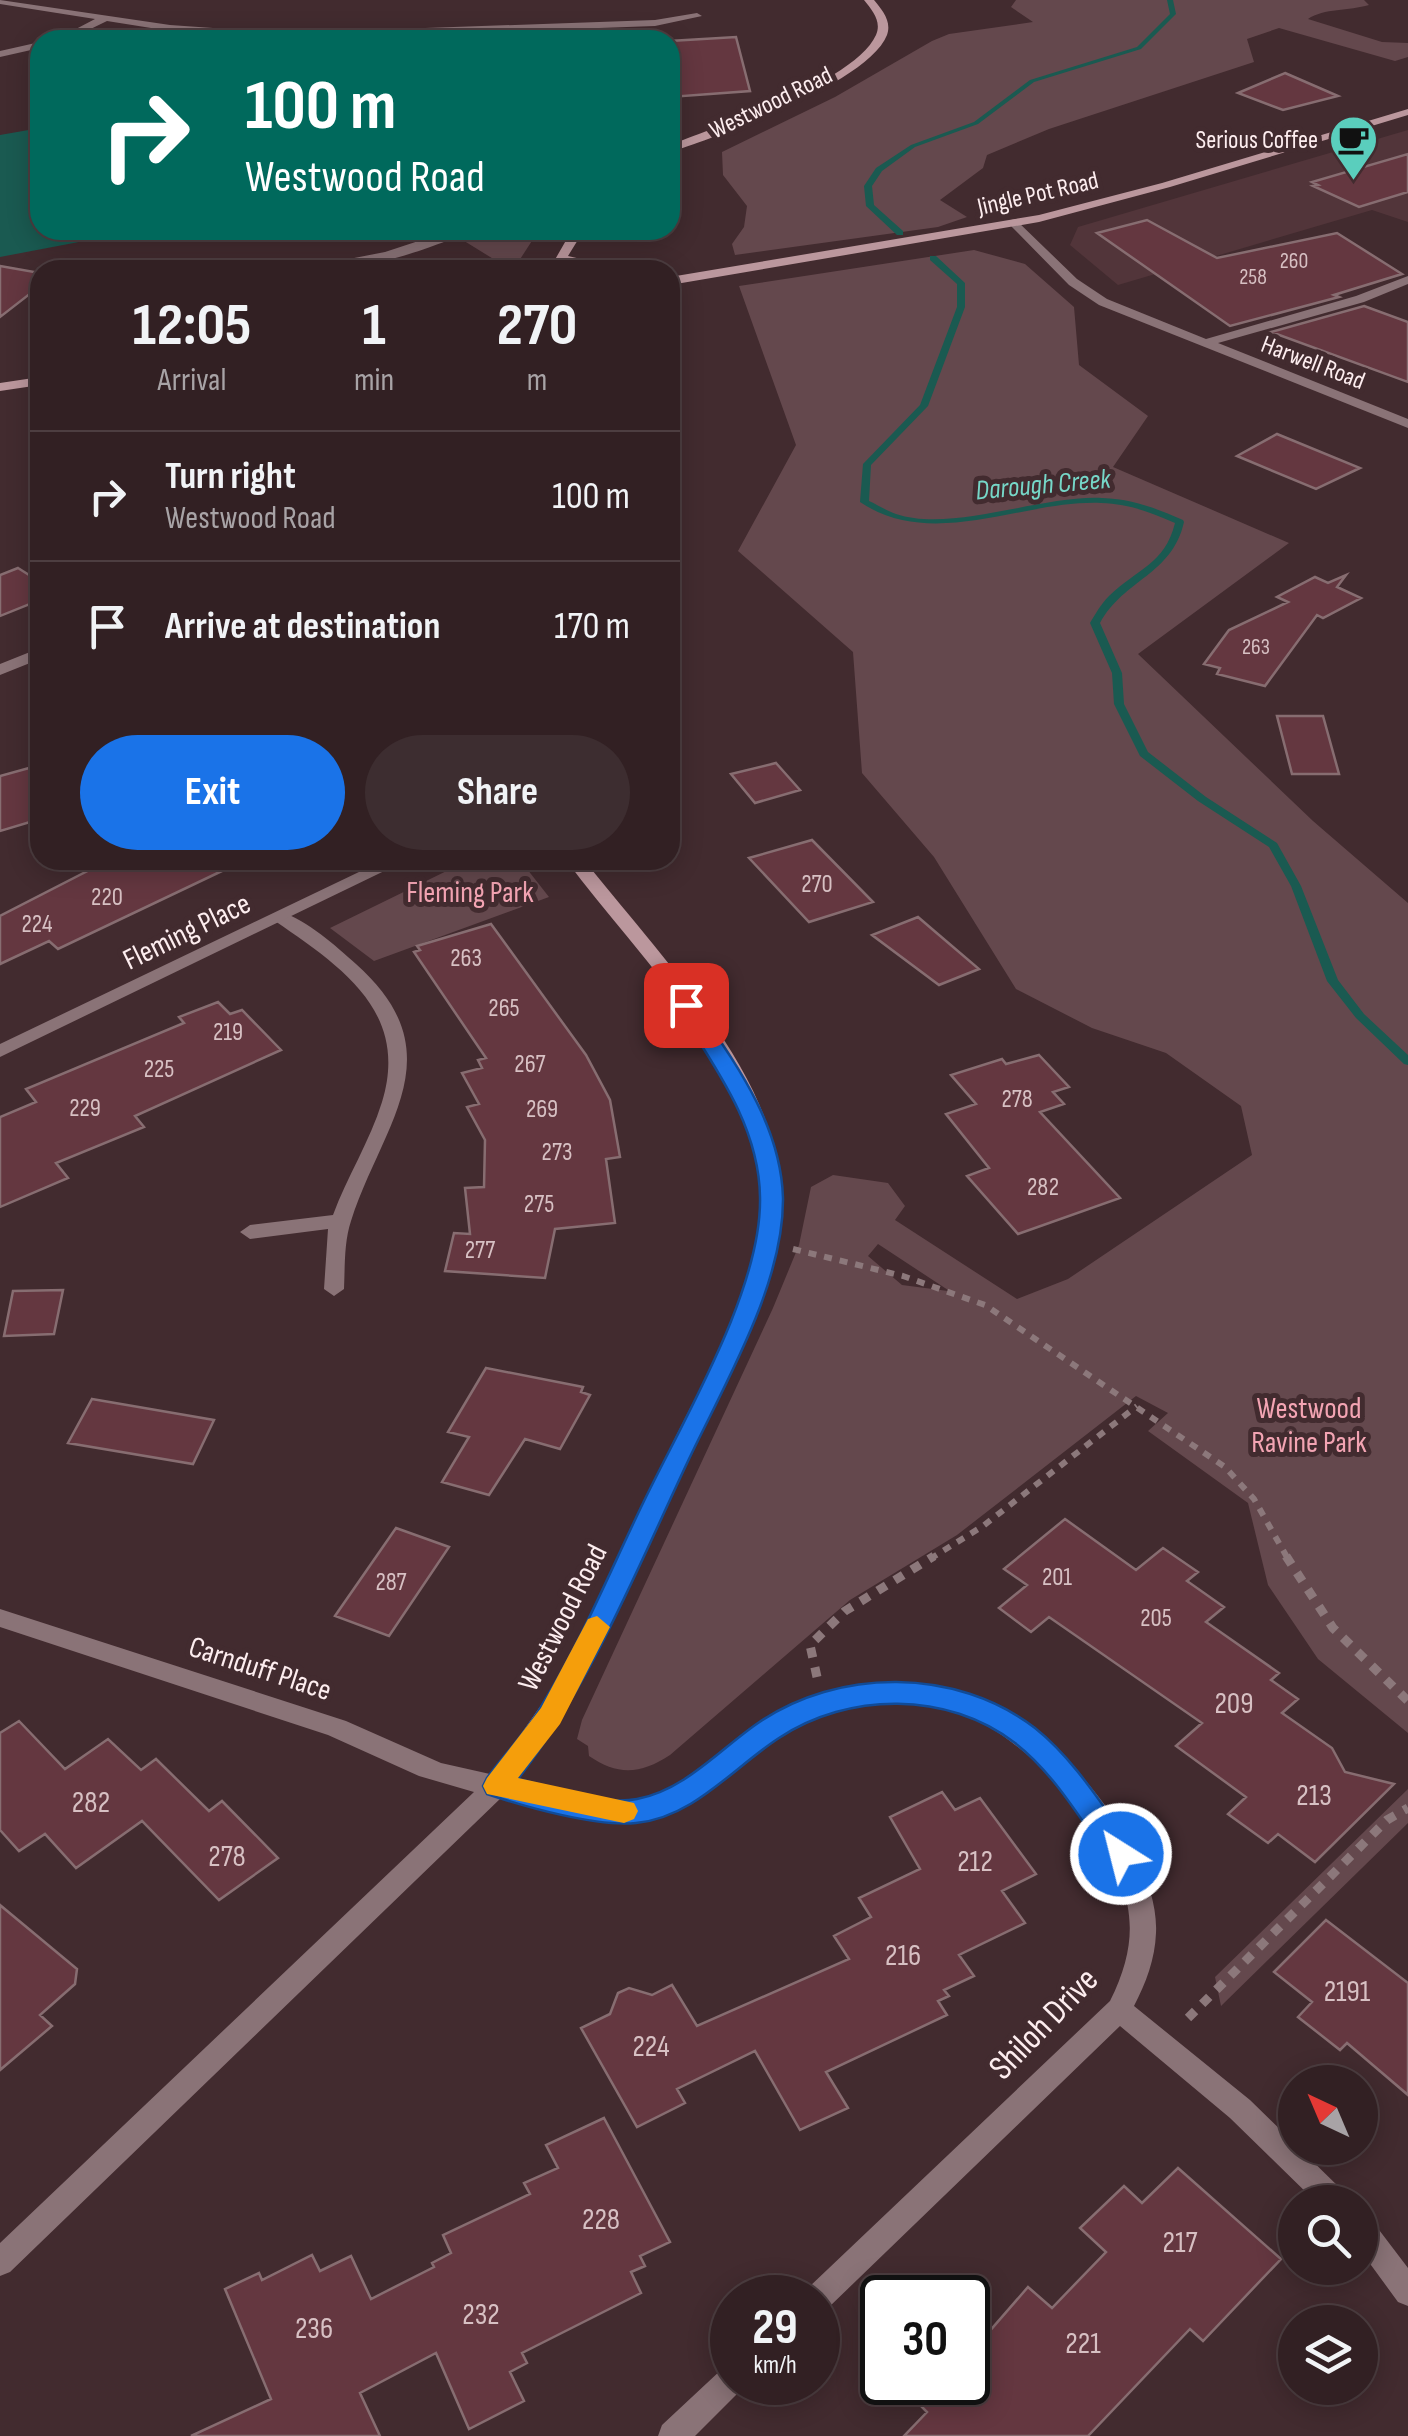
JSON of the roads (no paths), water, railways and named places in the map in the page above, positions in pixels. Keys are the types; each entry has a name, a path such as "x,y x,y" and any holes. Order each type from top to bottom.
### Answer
{"street":[{"name":"Westwood Road","path":"680,145 770,109 853,61 882,34 882,16 869,0"},
{"path":"0,1 195,30"},
{"path":"475,30 655,23 697,16"},
{"path":"80,30 105,18"},
{"path":"0,54 30,48"},
{"name":"Jingle Pot Road","path":"680,279 1015,223 1166,185 1408,112"},
{"name":"Harwell Road","path":"1015,223 1058,268 1093,296 1202,344 1408,424"},
{"path":"375,260 435,240"},
{"path":"680,272 724,272"},
{"name":"Harwell Road","path":"1202,344 1360,299 1408,280"},
{"path":"0,387 30,382"},
{"path":"0,670 30,657"},
{"name":"Fleming Place","path":"0,1052 377,870"},
{"name":"Westwood Road","path":"0,2262 497,1786 550,1716 584,1654 742,1321 767,1243 772,1198 766,1154 752,1112 711,1040 584,870"},
{"path":"281,917 366,982 396,1035 399,1068 394,1106 340,1221 334,1289"},
{"path":"250,1232 340,1221"},
{"name":"Carnduff Place","path":"0,1618 335,1728 444,1774 497,1786"},
{"name":"Shiloh Drive","path":"497,1786 610,1811 639,1811 696,1788 770,1730 829,1698 907,1692 964,1703 1024,1735 1067,1779 1121,1854 1144,1899 1146,1942 1134,1980 1118,2008 840,2277"},
{"path":"1118,2008 1240,2109 1318,2185"},
{"path":"1378,2251 1408,2292"},
{"path":"674,2436 710,2401"}],"waterway":[{"name":"Darough Creek","path":"900,233 870,206 868,186 879,170 913,146 976,123 1032,81 1139,48 1173,14 1170,0"},
{"name":"Darough Creek","path":"933,258 961,283 961,307 924,406 867,464 864,502 897,517 934,521 1100,500 1141,505 1180,522 1167,553 1114,596 1095,623 1117,673 1119,704 1144,754 1202,799 1273,845 1296,886 1333,981 1360,1016 1408,1061"}],"place":[{"name":"Serious Coffee","path":"1353,182"}],"park label":[{"name":"Fleming Park","path":"470,893"},
{"name":"Westwood Ravine Park","path":"1309,1426"}]}
